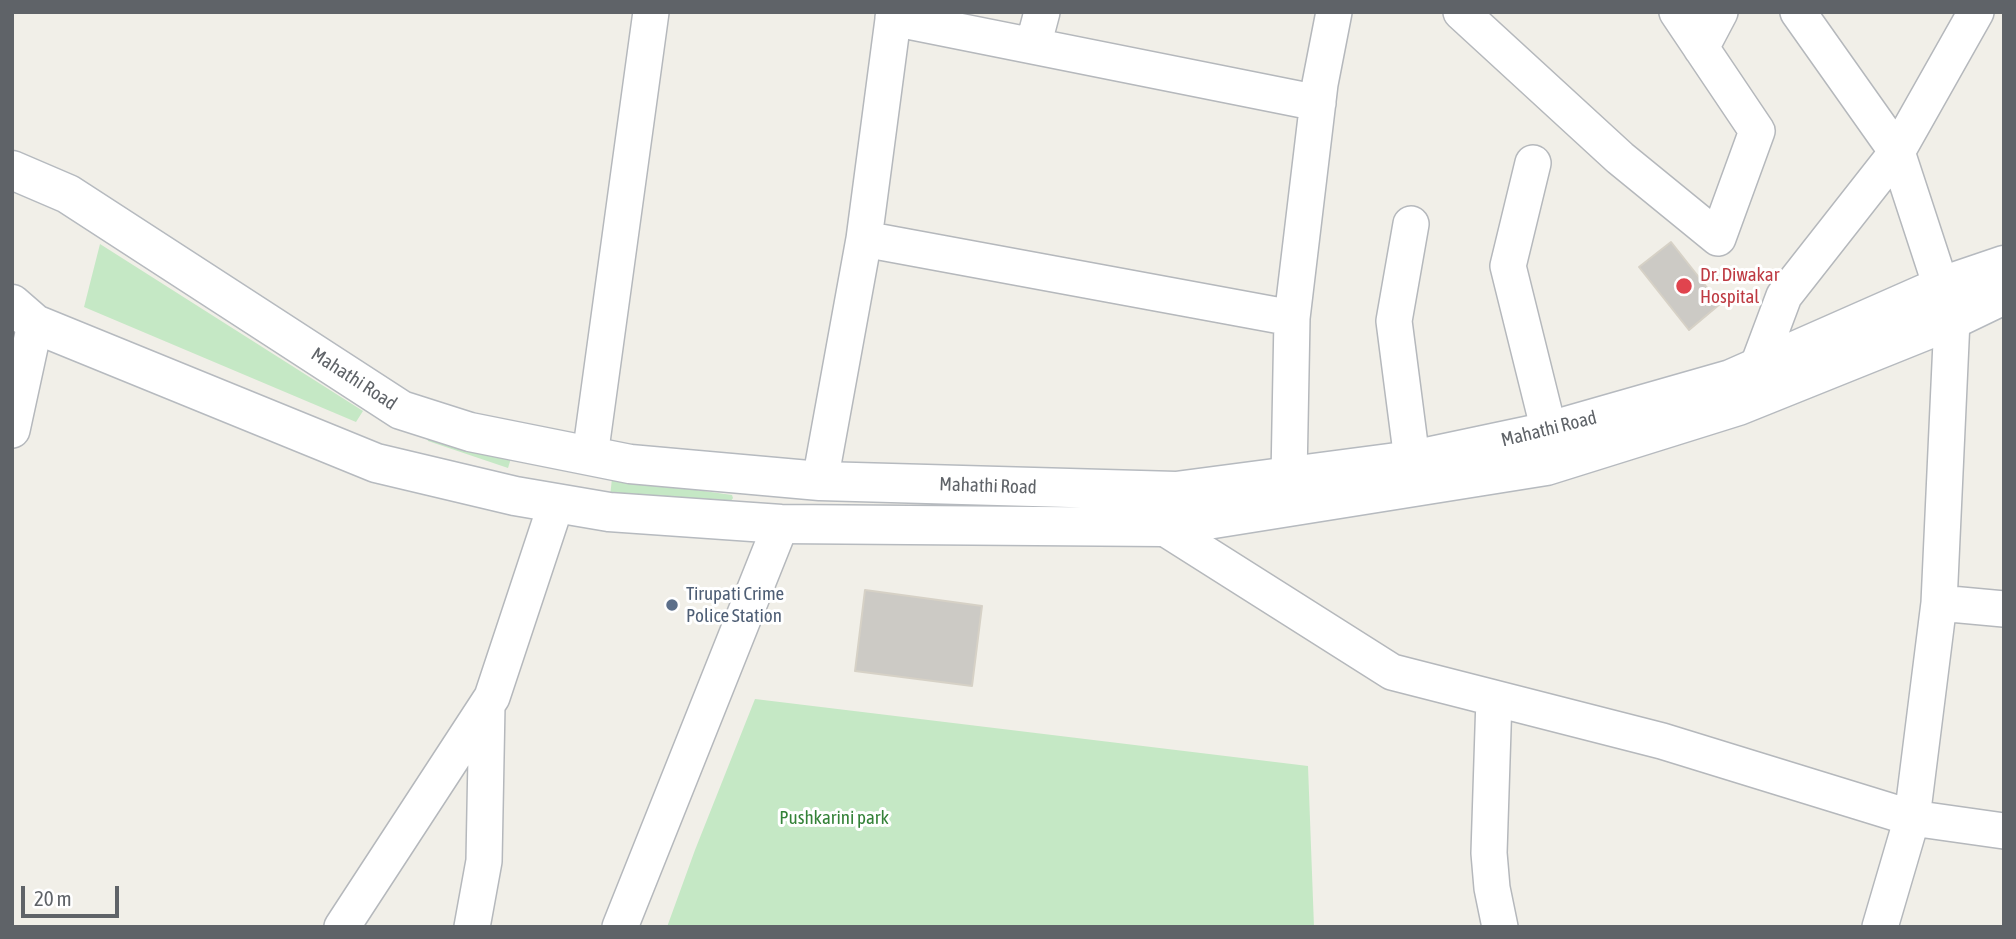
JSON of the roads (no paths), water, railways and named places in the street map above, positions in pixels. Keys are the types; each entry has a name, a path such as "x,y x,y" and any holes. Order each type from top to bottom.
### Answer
{"street":[{"path":"590,456 651,12"},
{"path":"1033,46 1042,12"},
{"path":"1289,477 1292,318 1318,103 1334,12"},
{"path":"1461,12 1620,158 1718,238 1757,131 1677,12"},
{"path":"1701,48 1720,12"},
{"path":"1798,12 1897,152 1947,303 1939,603 1912,818 1880,927"},
{"path":"1742,384 1784,296 1897,152 1976,12"},
{"path":"820,481 864,239 893,15 1318,103"},
{"path":"1533,163 1508,266 1549,431"},
{"name":"Mahathi Road","path":"12,170 68,194 401,410 470,432 630,464 820,481 1176,491 1412,460 1549,431 1742,384"},
{"path":"1411,224 1394,321 1412,460"},
{"path":"864,239 1292,318"},
{"name":"Mahathi Road","path":"24,314 376,463 556,504 609,512 781,524 1163,527 1546,466 1742,384 1947,303 2004,265"},
{"name":"Mahathi Road","path":"1947,303 2004,295"},
{"path":"12,430 24,314"},
{"path":"1176,491 1163,527 1392,672 1662,741 1912,818 2004,831"},
{"path":"342,927 487,705 556,504"},
{"path":"620,927 781,524"},
{"path":"1939,603 2004,610"},
{"path":"1494,698 1489,853 1492,888 1500,927"},
{"path":"472,927 484,861 487,705"}],"place":[{"name":"Dr. Diwakar Hospital","path":"1684,286"},
{"name":"Tirupati Crime Police Station","path":"672,605"}],"park label":[{"name":"Pushkarini park","path":"834,818"}]}
